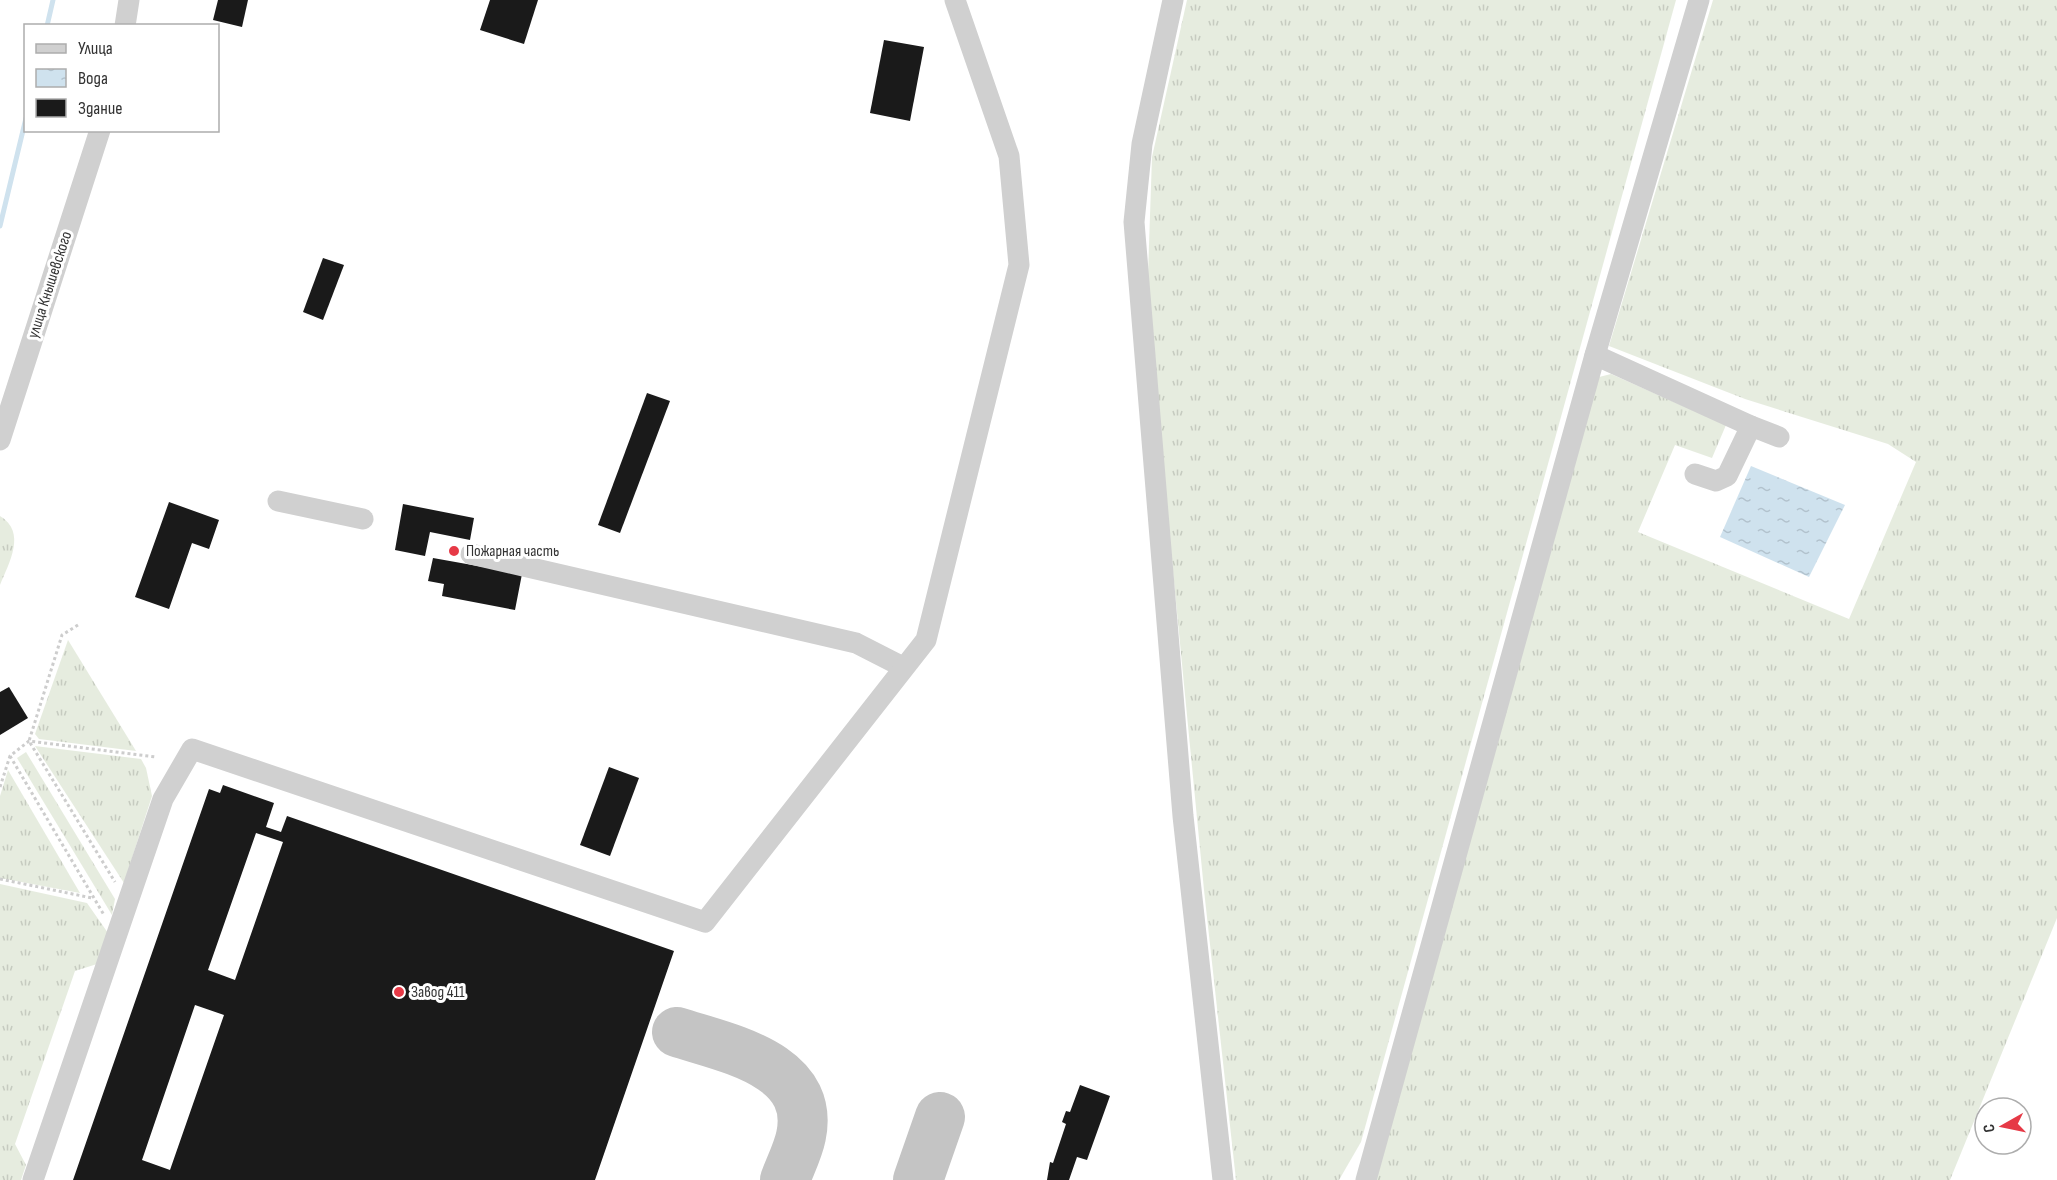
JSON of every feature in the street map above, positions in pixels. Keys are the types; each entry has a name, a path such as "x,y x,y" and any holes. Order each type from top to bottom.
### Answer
{"street":[{"path":"125,24 129,0"},
{"path":"33,1180 163,799 192,749 705,922 926,640 1019,265 1009,156 955,0"},
{"path":"1173,0 1142,144 1134,222 1183,816 1223,1180"},
{"path":"1366,1180 1595,355 1699,0"},
{"name":"улица Кнышевского","path":"0,440 99,132"},
{"path":"1595,355 1779,437"},
{"path":"1695,474 1716,481 1727,476 1751,426"},
{"path":"278,501 363,519"},
{"path":"471,554 856,643 903,668"}],"path":[{"path":"0,787 10,756 29,741 63,635 78,625"},
{"path":"29,741 156,757"},
{"path":"29,741 127,903"},
{"path":"10,756 92,898 117,933"},
{"path":"0,879 92,898"}],"green space":[{"path":"1187,0 1676,0 1361,1142 1339,1180 1236,1180 1204,890 1147,304 1152,157"},
{"path":"1713,0 2057,0 2057,918 1984,1096 1973,1096 1973,1124 1950,1180 1375,1180 1599,377 1611,374 1726,425 1712,458 1675,445 1638,532 1849,619 1916,462 1888,444 1745,399 1609,346"},
{"path":"0,516 13,530 14,548 0,585"},
{"path":"68,640 136,751 39,739 35,734"},
{"path":"35,746 141,759 146,768 152,796 124,883"},
{"path":"26,752 115,899 112,915 17,758"},
{"path":"8,770 80,893 0,878 0,796"},
{"path":"0,884 87,903 108,933 97,964 75,971 15,1144 26,1165 21,1180 0,1180"}],"water":[{"path":"1751,466 1845,505 1809,577 1720,537"}],"building":[{"path":"218,0 248,0 242,27 213,20"},
{"path":"490,0 538,0 524,44 480,30"},
{"path":"884,40 924,47 910,121 870,113"},
{"path":"323,258 344,265 323,320 303,312"},
{"path":"647,393 670,401 620,533 598,525"},
{"path":"169,502 219,520 209,549 192,543 169,609 135,597"},
{"path":"403,504 474,518 470,540 430,532 425,556 395,550"},
{"path":"433,558 522,574 515,610 442,596 444,584 428,581"},
{"path":"9,687 28,718 0,735 0,692"},
{"path":"609,767 639,778 610,856 580,845"},
{"name":"Завод 411","path":"223,785 274,803 266,827 281,832 287,816 674,951 595,1180 73,1180 209,789 220,793","holes":["256,833 283,842 235,980 208,970","195,1005 224,1015 170,1170 142,1160"]},
{"path":"1080,1085 1110,1096 1087,1160 1077,1157 1069,1180 1047,1180 1050,1162 1053,1163 1066,1124 1062,1122 1066,1111 1070,1112"}],"waterway":[{"path":"47,24 53,0"},
{"path":"0,226 24,126"}],"taxiway":[{"path":"677,1032 742,1053 763,1063 781,1076 795,1092 802,1112 801,1136 785,1180"},
{"path":"918,1180 940,1117"}],"place":[{"name":"Пожарная часть","path":"454,551"},
{"name":"Завод 411","path":"399,992"}]}
